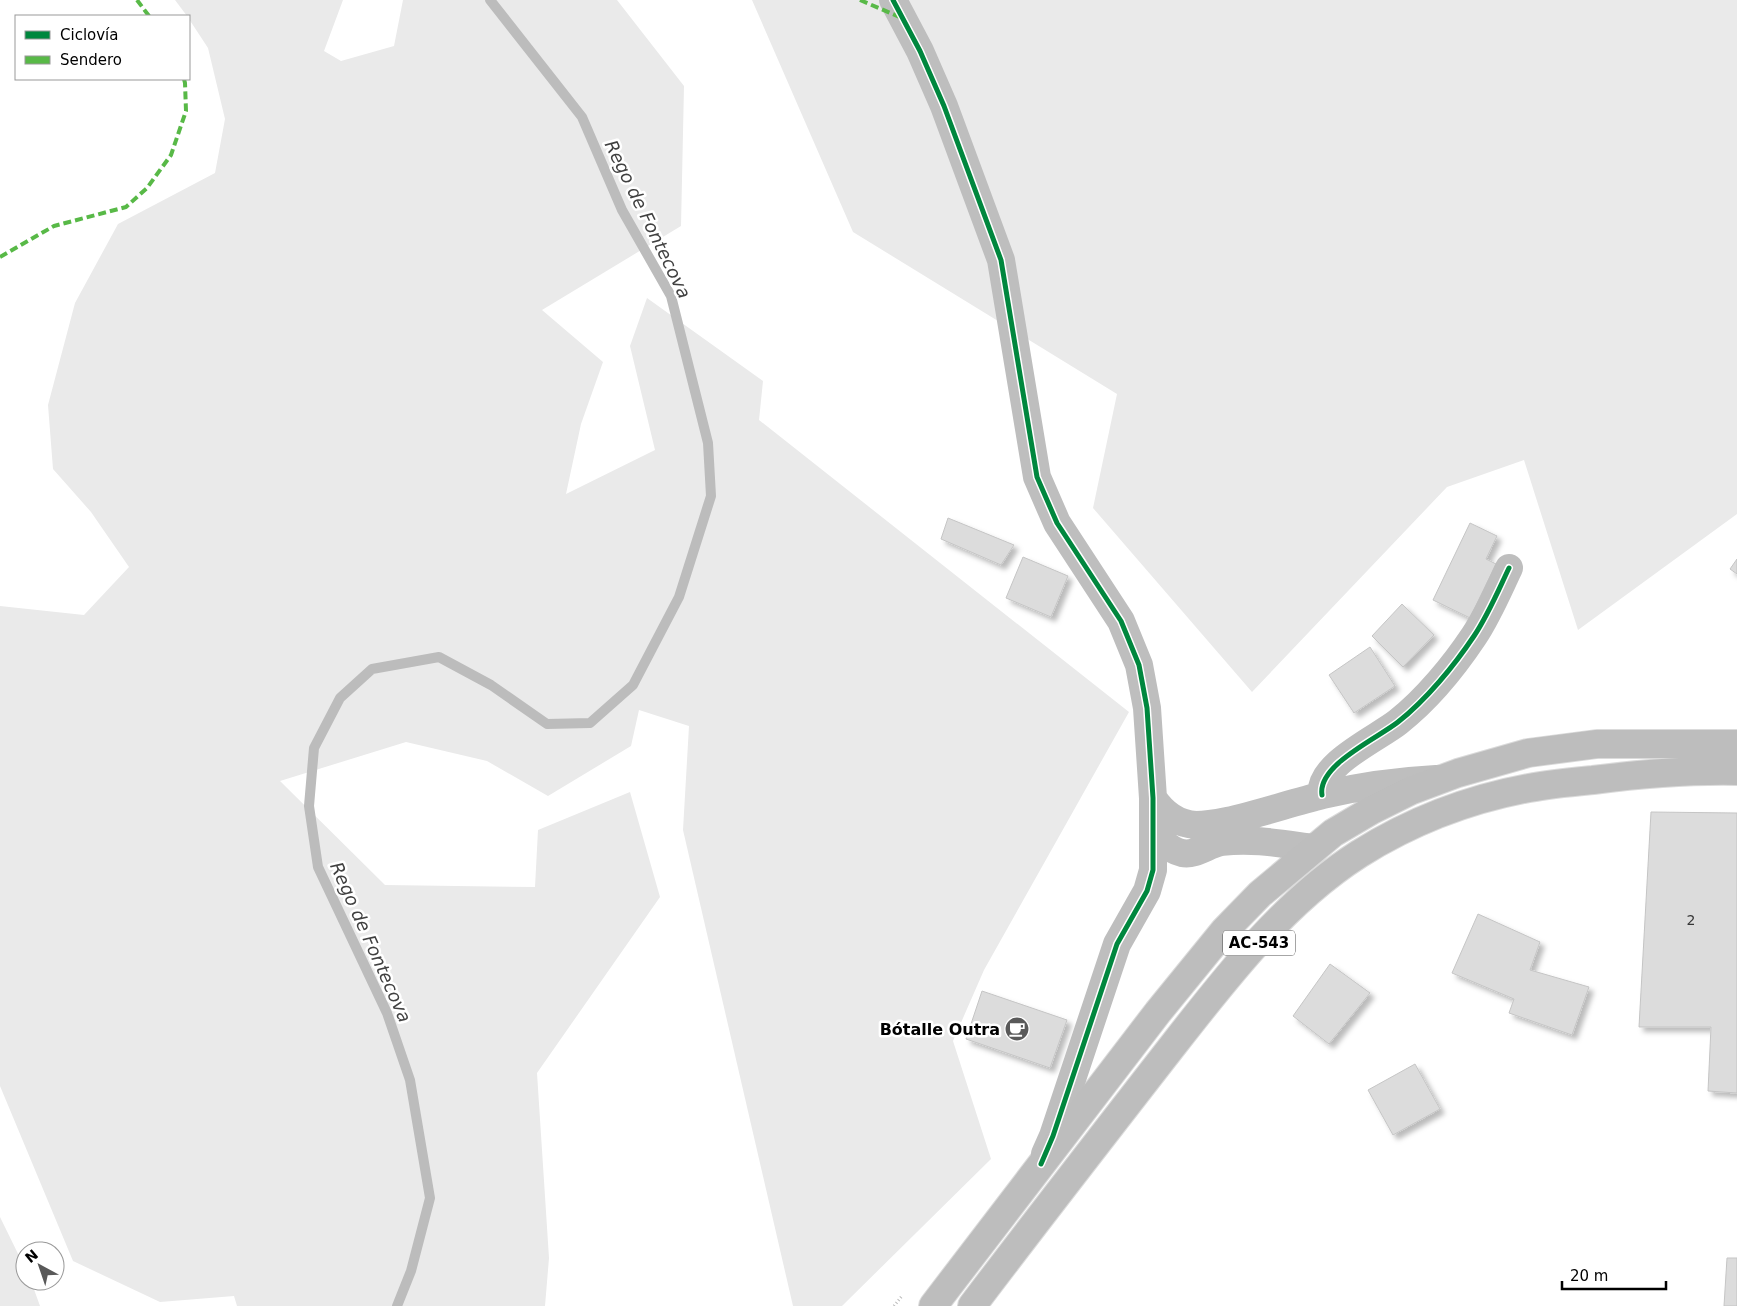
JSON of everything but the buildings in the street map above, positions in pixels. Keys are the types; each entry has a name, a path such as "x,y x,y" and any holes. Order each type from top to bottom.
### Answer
{"main road":[{"name":"AC-543","path":"933,1306 1171,995 1224,931 1260,894 1333,833 1402,794 1444,778 1528,753 1581,745 1737,744"},
{"name":"AC-543","path":"1314,848 1329,848 1344,844 1380,824 1430,801 1467,786 1512,775 1569,766 1631,762 1674,771"},
{"name":"AC-543","path":"972,1306 1198,1013 1278,921 1301,899 1360,853 1436,815 1510,792 1550,785 1674,771 1737,771"}],"street":[{"path":"893,0 920,51 944,106 1001,260 1037,477 1057,523 1121,621 1139,665 1147,708 1153,798 1158,833 1153,870 1147,890 1117,944 1053,1136 1041,1164"},
{"path":"1322,796 1321,789 1324,781 1336,765 1405,716 1421,701 1459,657 1479,628 1509,568"},
{"path":"1153,798 1164,812 1181,822 1196,825 1256,814 1322,796 1395,781 1444,778"},
{"path":"1158,833 1166,839 1188,839 1195,837 1219,822"},
{"path":"1158,833 1173,850 1185,854 1222,842 1254,841 1314,848"}],"shaded area":[{"path":"175,0 343,0 324,51 341,61 394,46 403,0 617,0 684,86 681,226 542,310 603,362 581,424 566,494 655,450 630,346 647,298 763,381 759,420 1129,712 984,970 953,1041 991,1159 842,1306 793,1306 683,830 689,726 639,710 631,746 548,796 487,761 406,742 280,781 385,885 535,887 538,830 630,792 660,897 537,1073 549,1258 545,1306 237,1306 234,1296 160,1302 73,1261 0,1086 0,606 84,615 129,567 91,512 53,469 48,405 75,303 118,224 215,173 225,119 208,48 190,21 190,15 186,15"},
{"path":"752,0 1737,0 1737,514 1578,630 1524,460 1447,487 1252,692 1093,508 1117,394 853,232"},
{"path":"0,1217 15,1248 15,1291 35,1291 40,1306 0,1306"}],"waterway":[{"name":"Rego de Fontecova","path":"397,1306 411,1271 430,1198 410,1080 387,1013 318,867 309,806 314,748 340,698 372,669 439,657 491,685 547,724 590,723 633,685 679,597 711,496 708,443 671,296 622,210 582,117 490,0"}],"marked path":[{"path":"137,0 148,15"},
{"path":"860,0 902,18"},
{"path":"0,257 54,226 126,207 147,188 171,155 186,111 184,80"}],"cycle path":[{"path":"893,0 920,51 944,106 1001,260 1037,477 1057,523 1121,621 1139,665 1147,708 1153,798 1153,870 1147,891 1117,944 1053,1136 1041,1164"},
{"path":"1322,795 1323,784 1329,773 1339,763 1398,722 1449,671 1479,628 1509,568"}],"place":[{"name":"Bótalle Outra","path":"1017,1029"}]}
